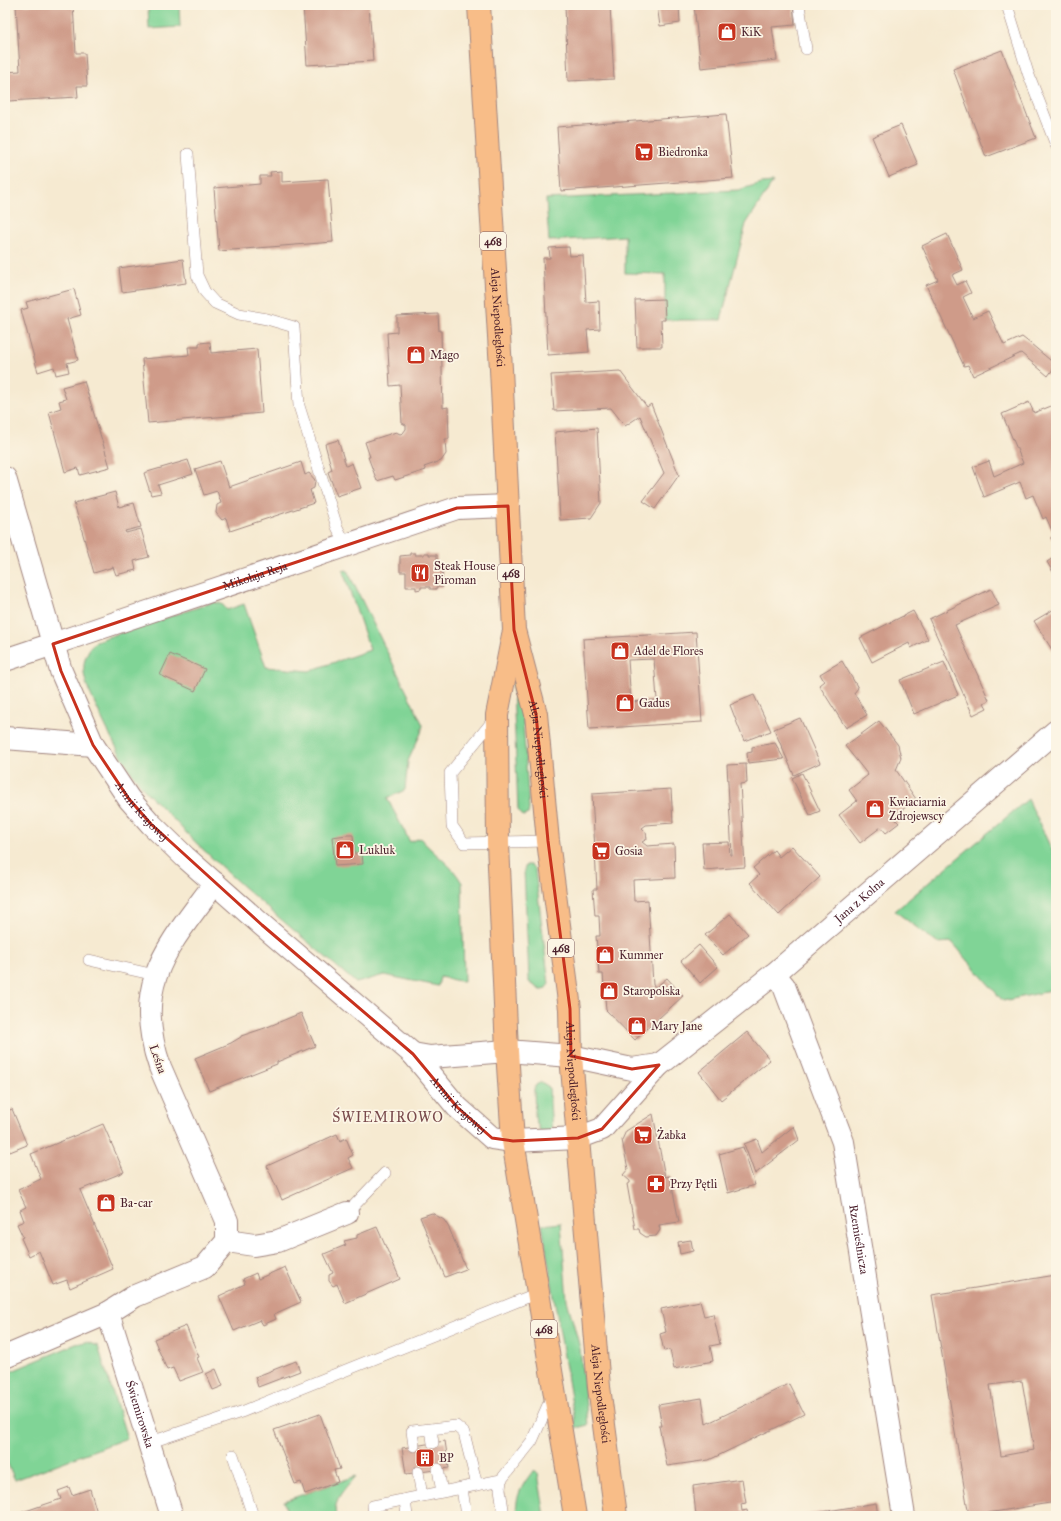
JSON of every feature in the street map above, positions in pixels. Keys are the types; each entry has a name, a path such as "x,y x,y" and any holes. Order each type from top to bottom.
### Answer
{"main road":[{"name":"Aleja Niepodległości","path":"479,5 514,630 536,714 548,841 570,1009 571,1056 599,1387 616,1516"},
{"name":"Aleja Niepodległości","path":"514,630 497,715 498,843 507,1051 513,1141 575,1516"}],"street":[{"name":"Armii Krajowej","path":"5,478 60,671 92,745 116,781 138,809 162,835 215,883 412,1054 457,1107 492,1138 513,1141 578,1138"},
{"name":"Mikołaja Reja","path":"5,660 457,508 508,506"},
{"name":"Jana z Kolna","path":"578,1138 602,1129 659,1065 774,974 1056,731"},
{"path":"5,738 92,745"},
{"name":"Leśna","path":"215,883 173,941 155,975 150,1007 152,1044 160,1067 227,1220 227,1240"},
{"name":"Rzemieślnicza","path":"774,974 784,986 843,1142 904,1516"},
{"name":"Armii Krajowej","path":"412,1054 430,1057 507,1051 571,1056"},
{"name":"Jana z Kolna","path":"571,1056 632,1069 659,1065"},
{"path":"5,1357 108,1313 135,1296 205,1267 227,1240 254,1245 278,1241 347,1213"},
{"name":"Świemirowska","path":"108,1313 172,1516"}],"lane":[{"path":"799,5 806,49"},
{"path":"1007,5 1028,73 1056,145"},
{"path":"188,154 197,275 204,292 215,303 239,314 267,319 294,327 299,406 337,526 346,545"},
{"path":"497,715 450,773 452,826 464,843 548,841"},
{"path":"89,960 155,975"},
{"path":"347,1213 385,1173"},
{"path":"148,1443 244,1411 538,1293"},
{"path":"504,1516 500,1489 501,1480 532,1440 554,1392"},
{"path":"414,1446 412,1431 456,1426 464,1433 477,1485"},
{"path":"431,1429 433,1443"},
{"path":"233,1455 253,1516"},
{"path":"438,1469 442,1492"},
{"path":"418,1472 422,1496"},
{"path":"374,1516 373,1506 501,1480"},
{"path":"462,1488 466,1516"},
{"path":"405,1500 407,1516"}],"highlighted area":[{"path":"508,506 514,630 536,714 548,841 570,1009 571,1056 632,1069 659,1065 602,1129 578,1138 513,1141 492,1138 457,1107 413,1054 262,925 151,824 129,799 93,745 61,671 53,644 457,508"}],"green space":[{"path":"148,5 179,5 180,27 149,29"},
{"path":"773,182 746,224 721,320 665,320 665,274 625,273 625,236 549,241 546,199 738,190 762,183"},
{"path":"347,570 423,725 421,733 408,761 405,790 387,798 410,842 420,838 453,870 462,883 464,982 440,977 438,986 384,975 356,983 239,883 194,841 144,790 106,728 86,683 84,675 85,658 96,641 214,602 222,604 227,610 244,604 266,667 309,671 370,650 343,571"},
{"path":"519,661 529,809 528,814 523,816 518,810 512,663"},
{"path":"1028,799 1056,859 1056,992 1050,991 1003,1001 952,942 937,943 895,911"},
{"path":"526,865 530,865 535,870 549,984 544,990 541,990 529,982 524,870"},
{"path":"541,1082 549,1087 552,1132 541,1133 535,1118 534,1089 536,1085"},
{"path":"561,1223 567,1300 580,1348 588,1425 576,1428 542,1225"},
{"path":"86,1342 98,1346 127,1438 15,1480 5,1458 5,1374 76,1344"},
{"path":"533,1471 536,1471 538,1474 545,1516 517,1516 516,1509 520,1492 525,1481"},
{"path":"356,1476 338,1499 335,1510 336,1516 288,1516 284,1501"}],"building":[{"path":"16,5 73,5 76,53 85,53 87,86 77,86 78,97 8,101 6,72 20,71"},
{"path":"303,5 369,5 373,61 307,65"},
{"path":"565,5 610,5 614,79 568,81"},
{"path":"657,5 679,5 680,23 660,26"},
{"path":"694,5 793,5 795,25 772,27 777,60 701,68"},
{"path":"1002,50 1036,138 986,157 953,69"},
{"name":"Biedronka","path":"726,114 733,178 561,191 557,127"},
{"path":"901,125 918,165 889,177 872,137"},
{"path":"282,171 282,182 328,179 333,242 219,251 214,188 260,184 260,176 271,176 270,172"},
{"path":"947,234 963,270 952,275 957,285 965,281 971,293 963,297 973,318 988,311 1004,345 1022,337 1056,365 1048,376 1021,353 973,376 968,365 964,366 926,285 938,280 922,246"},
{"path":"569,247 570,256 583,255 586,302 599,301 600,329 587,330 589,352 548,355 543,258 550,258 549,248"},
{"path":"183,259 186,283 122,292 119,268"},
{"path":"74,289 81,315 67,319 78,360 67,363 69,372 56,375 54,367 38,372 21,310 28,308 26,302"},
{"path":"664,299 665,320 661,320 662,347 637,347 635,300"},
{"path":"438,314 439,331 441,331 443,408 448,407 449,439 445,439 446,454 441,461 424,467 426,470 395,480 393,476 377,481 368,457 370,457 365,442 396,432 400,434 406,429 406,425 402,423 400,385 390,386 387,333 397,332 397,316"},
{"path":"210,342 211,353 257,349 262,413 148,423 142,359 189,355 188,347 199,347 199,343"},
{"path":"620,371 647,407 651,404 679,475 655,509 643,501 664,473 640,416 625,426 611,408 554,411 551,375"},
{"path":"84,381 110,467 80,475 78,468 65,472 49,412 61,408 59,401 66,399 62,387"},
{"path":"1029,402 1034,413 1056,404 1056,536 1051,539 1054,535 1046,517 1043,519 1033,495 1026,498 1020,482 984,497 973,467 989,461 994,476 1023,463 1002,414"},
{"path":"597,428 601,503 591,518 560,520 555,432"},
{"path":"338,440 346,466 352,463 361,488 337,496 328,472 332,470 325,444"},
{"path":"188,460 193,474 158,485 161,493 151,495 144,473"},
{"path":"220,461 229,487 301,462 305,475 309,473 315,480 314,488 310,490 314,503 230,531 226,518 222,520 216,513 217,505 221,503 217,491 204,495 195,469"},
{"path":"115,492 119,507 134,503 141,527 125,531 126,533 141,529 149,557 134,561 136,570 116,575 113,567 94,573 74,503"},
{"path":"410,553 415,553 415,555 424,555 424,553 429,553 429,555 437,555 437,569 442,569 443,587 430,589 430,587 421,587 421,589 416,590 416,587 406,587 406,572 400,572 400,556 410,555"},
{"path":"1056,556 1056,577 1047,562"},
{"path":"991,589 999,605 955,625 989,700 984,703 987,708 973,715 929,619"},
{"path":"1056,608 1056,656 1034,621"},
{"path":"913,611 928,639 911,648 909,643 872,662 860,638"},
{"path":"696,632 702,722 589,729 583,639","holes":["654,659 657,700 631,702 628,660"]},
{"path":"170,654 205,669 195,691 160,675"},
{"path":"842,661 858,688 854,693 867,715 846,728 819,685 824,681 820,674"},
{"path":"944,662 958,695 914,714 900,680"},
{"path":"754,695 771,731 744,741 730,705"},
{"path":"800,718 820,763 794,775 774,729"},
{"path":"879,721 898,745 901,758 896,770 916,799 893,817 899,823 886,833 881,827 860,843 839,815 857,801 849,790 868,775 845,746"},
{"path":"775,743 784,759 748,763 747,753 752,752 752,747"},
{"path":"746,764 747,783 740,784 745,867 704,870 702,843 729,842 730,855 732,855 727,765"},
{"path":"802,773 820,811 810,815 792,778"},
{"path":"671,789 673,823 646,825 642,828 646,832 647,839 642,842 647,846 674,844 675,878 633,880 634,901 648,900 653,985 656,987 667,978 683,996 635,1040 606,1010 603,974 599,974 596,936 600,936 599,916 595,916 593,889 597,889 592,794"},
{"path":"353,835 355,854 362,853 363,864 335,866 332,837"},
{"path":"792,846 820,877 779,915 750,883 759,875 753,868 774,850 779,857"},
{"path":"730,914 748,934 723,955 705,935"},
{"path":"699,945 718,967 700,983 681,961"},
{"path":"301,1013 315,1046 277,1062 277,1064 209,1091 195,1058 231,1043 241,1036"},
{"path":"747,1032 770,1060 721,1100 699,1072"},
{"path":"12,1109 27,1145 10,1152 5,1144 5,1112"},
{"path":"653,1114 665,1177 670,1176 679,1222 659,1225 660,1230 656,1236 646,1237 640,1233 639,1229 635,1229 627,1184 630,1183 630,1181 623,1175 628,1169 622,1140 626,1131"},
{"path":"103,1124 124,1172 80,1190 113,1269 70,1288 67,1280 53,1285 39,1251 29,1256 21,1238 23,1237 17,1224 24,1221 20,1210 26,1207 18,1190 41,1179 31,1154"},
{"path":"794,1126 799,1140 755,1174 744,1144 757,1139 762,1152"},
{"path":"337,1134 340,1141 346,1138 353,1155 348,1158 353,1168 282,1200 267,1166"},
{"path":"743,1147 755,1185 728,1193 719,1154"},
{"path":"432,1213 444,1220 449,1228 466,1269 445,1277 420,1217"},
{"path":"377,1227 400,1279 345,1303 337,1284 333,1286 329,1281 329,1275 333,1273 324,1254 346,1245 344,1241 357,1238 357,1235"},
{"path":"691,1240 693,1251 680,1254 678,1242"},
{"path":"285,1267 301,1302 274,1314 276,1319 263,1325 260,1320 234,1331 219,1296 245,1284 243,1279 256,1273 258,1279"},
{"path":"1056,1275 1056,1502 969,1516 932,1295","holes":["1022,1381 1034,1450 1001,1456 990,1385"]},
{"path":"700,1301 704,1316 713,1314 720,1344 710,1346 713,1361 674,1369 670,1350 664,1351 660,1334 666,1332 661,1309"},
{"path":"186,1326 199,1357 197,1358 203,1372 179,1381 173,1368 167,1370 154,1339"},
{"path":"296,1361 300,1371 258,1387 255,1377"},
{"path":"216,1369 223,1386 213,1390 206,1374"},
{"path":"789,1384 804,1414 709,1460 667,1466 659,1426 662,1426 658,1405 702,1398 706,1424"},
{"path":"320,1414 340,1469 334,1470 338,1482 305,1494 301,1482 295,1484 274,1430"},
{"name":"BP","path":"445,1441 449,1468 406,1474 402,1448"},
{"path":"742,1479 746,1503 741,1504 742,1511 747,1510 748,1516 696,1516 693,1486"},
{"path":"69,1487 72,1495 90,1489 98,1516 11,1516 61,1499 58,1491"},
{"path":"876,1503 878,1516 804,1516 804,1515"}],"place":[{"name":"KiK","path":"727,32"},
{"name":"Biedronka","path":"644,152"},
{"name":"Mago","path":"416,355"},
{"name":"Steak House Piroman","path":"420,573"},
{"name":"Adel de Flores","path":"620,651"},
{"name":"Gadus","path":"625,703"},
{"name":"Kwiaciarnia Zdrojewscy","path":"875,809"},
{"name":"Lukluk","path":"345,850"},
{"name":"Gosia","path":"601,851"},
{"name":"Kummer","path":"605,955"},
{"name":"Staropolska","path":"609,991"},
{"name":"Mary Jane","path":"637,1026"},
{"name":"Żabka","path":"643,1135"},
{"name":"Przy Pętli","path":"656,1184"},
{"name":"Ba-car","path":"106,1203"},
{"name":"BP","path":"425,1458"}],"district":[{"name":"ŚWIEMIROWO","path":"388,1117"}]}
